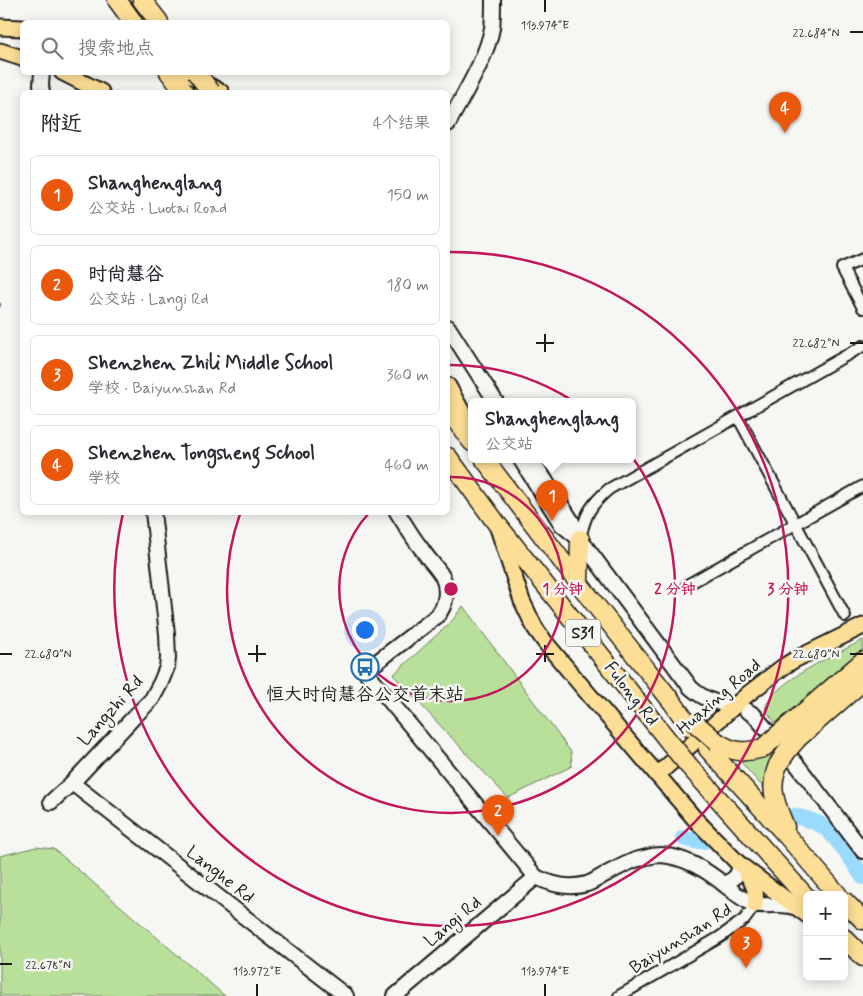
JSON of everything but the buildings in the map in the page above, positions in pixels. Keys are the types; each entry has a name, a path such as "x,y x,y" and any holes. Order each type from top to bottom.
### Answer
{"highway":[{"path":"117,0 132,20"},
{"path":"143,2 157,20"},
{"path":"172,75 183,90"},
{"path":"198,75 210,90"},
{"path":"450,413 468,437"},
{"name":"Fulong Rd","path":"450,460 497,524 670,743 803,906"},
{"name":"Fulong Rd","path":"489,463 499,479 673,703 713,746 835,891"},
{"path":"579,583 580,539"},
{"path":"788,837 772,786 774,774 787,751 793,733 863,661"},
{"path":"713,746 741,752 763,748 793,733 863,681"},
{"path":"848,906 863,920"},
{"path":"848,942 863,958"}],"main road":[{"path":"0,27 20,28"},
{"path":"0,51 20,57"},
{"path":"68,75 97,90"},
{"path":"190,75 218,90"},
{"path":"450,390 468,423"},
{"path":"497,524 519,593 535,628 694,818 739,864 753,882 755,904"},
{"name":"Huaxing Road","path":"741,708 769,677 794,660 863,626"},
{"name":"Huaxing Road","path":"657,775 741,708 777,683 795,671 863,636"},
{"path":"739,864 803,907"},
{"path":"848,948 863,958"}],"street":[{"path":"450,120 485,50 492,28 493,0"},
{"path":"42,75 42,90"},
{"path":"863,259 842,268 863,308"},
{"path":"450,330 493,398"},
{"path":"450,345 483,398"},
{"path":"580,539 583,522 590,508 609,489 863,346"},
{"path":"738,417 845,616"},
{"path":"523,463 562,525 580,539"},
{"path":"534,463 571,520 580,539 691,688 709,700 741,708 754,715 798,766 863,851"},
{"path":"687,585 863,486"},
{"name":"Langzhi Rd","path":"51,802 72,783 152,699 167,667 167,634 153,515"},
{"path":"399,515 442,577 446,590 445,601 442,610 437,616 365,671 536,877 559,886 588,884 632,862 660,855 688,861 700,867 741,898 755,904 803,908"},
{"name":"Langhe Rd","path":"72,783 346,996"},
{"path":"724,884 735,878 739,864"},
{"name":"Langi Rd","path":"395,996 536,877"},
{"name":"Baiyunshan Rd","path":"619,996 720,938 745,918 755,904"}],"green space":[{"path":"463,606 571,752 572,766 508,798 393,675 452,621"},
{"path":"863,640 863,649 776,724 765,709 770,699 779,689 807,669"},
{"path":"767,753 776,761 767,792 740,761 744,757"},
{"path":"36,847 54,849 225,996 0,996 0,856"}],"waterway":[{"path":"794,816 808,819 827,829 844,849 863,877"},
{"path":"683,838 704,841"}],"place":[{"name":"Shenzhen Tongsheng School","path":"785,133"},
{"name":"Shanghenglang","path":"552,521"},
{"name":"恒大时尚慧谷公交首末站","path":"365,667"},
{"name":"时尚慧谷","path":"498,836"},
{"name":"Shenzhen Zhili Middle School","path":"746,968"}]}
